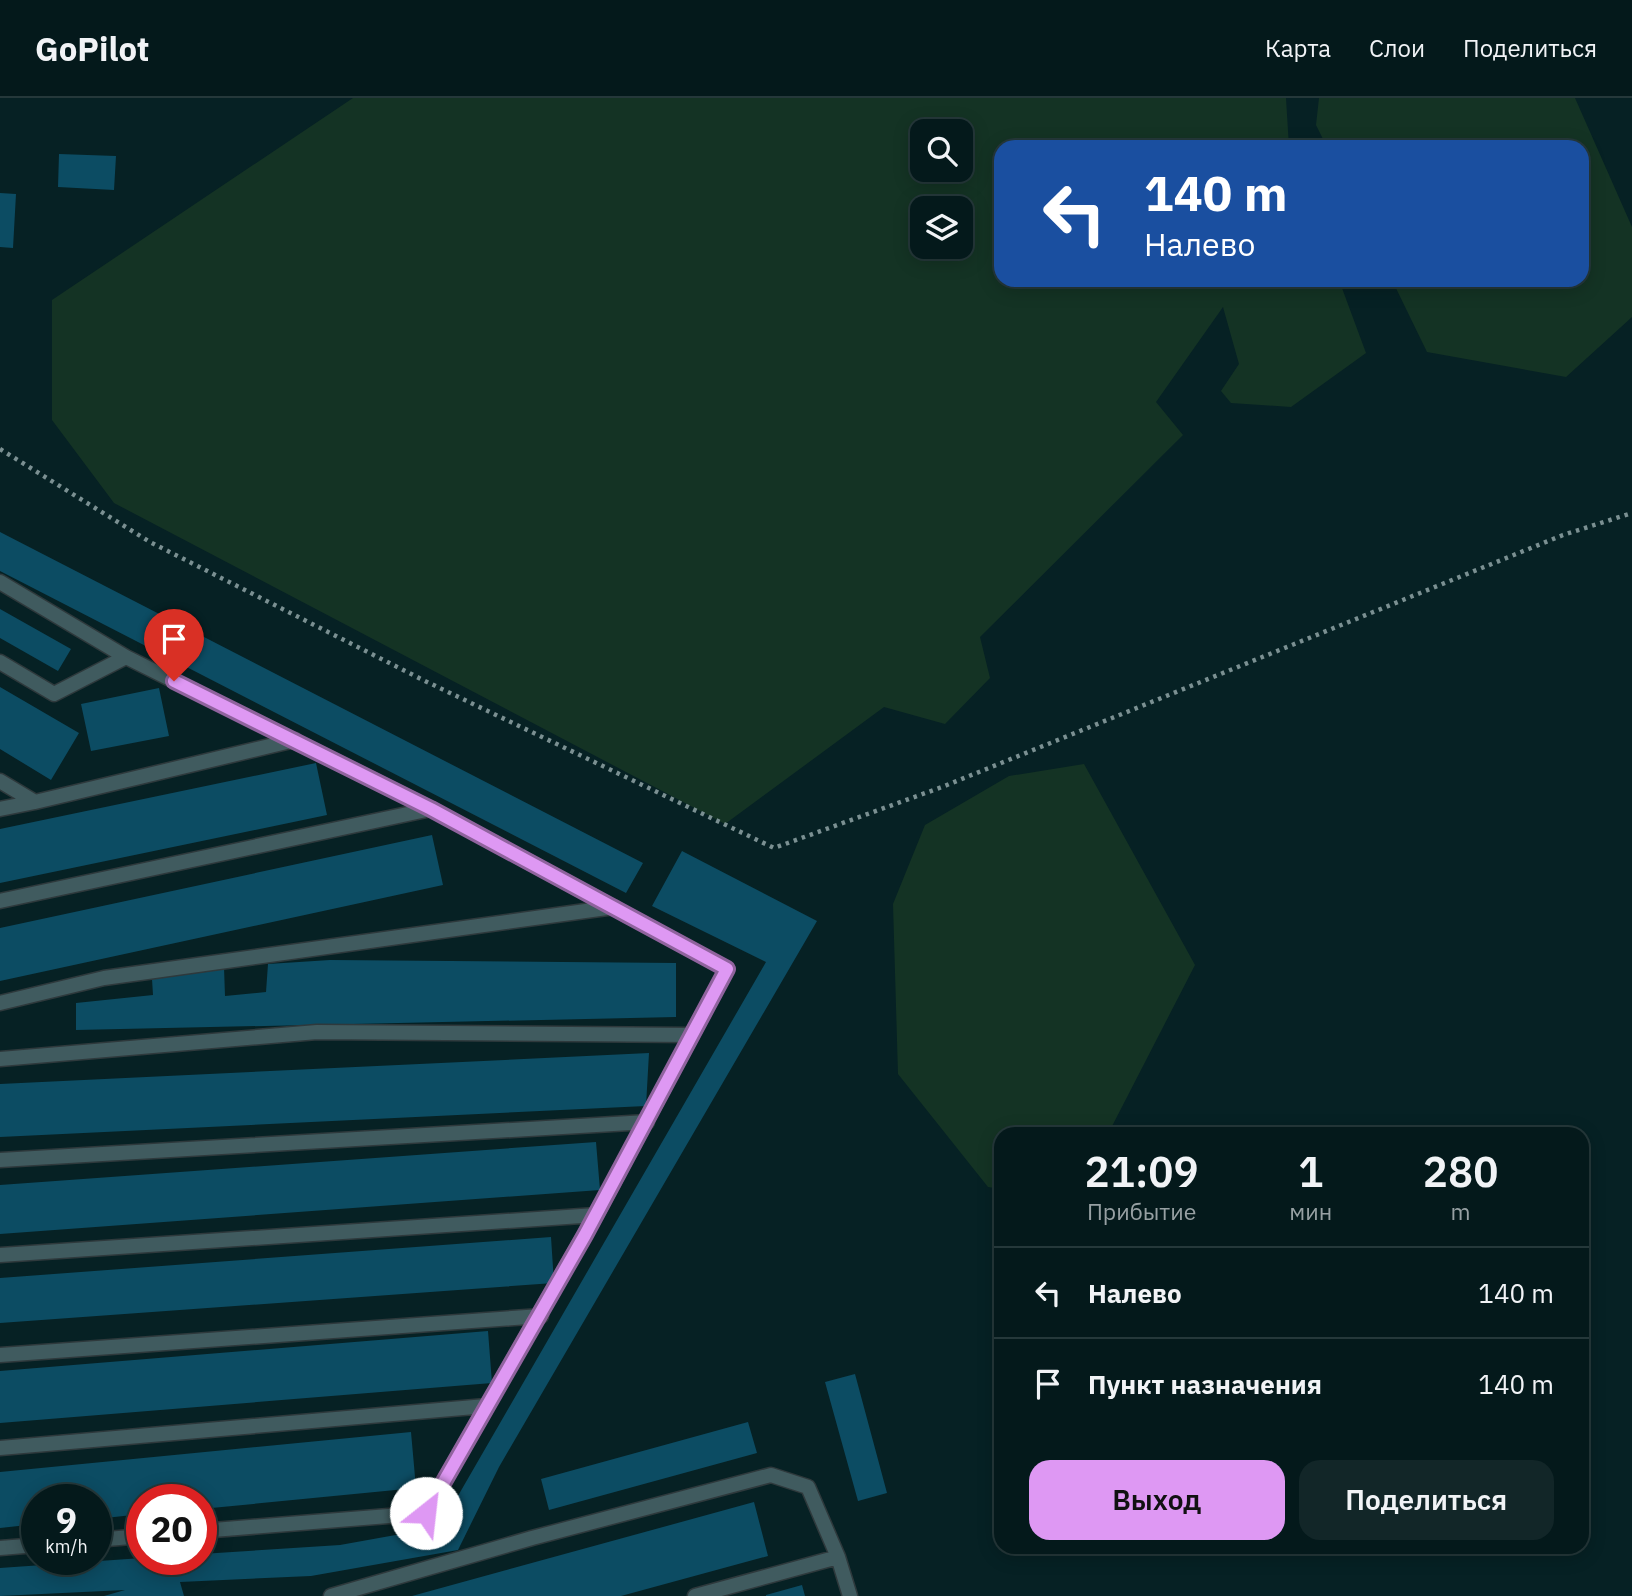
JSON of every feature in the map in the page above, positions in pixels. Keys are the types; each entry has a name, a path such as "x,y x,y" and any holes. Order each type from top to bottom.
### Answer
{"lane":[{"path":"0,582 126,657 431,809 727,969 541,1315 426,1513 217,1530"},
{"path":"0,662 54,694 126,657"},
{"path":"0,809 295,740"},
{"path":"0,781 35,802"},
{"path":"0,901 431,809"},
{"path":"0,1003 104,978 614,907"},
{"path":"0,1059 317,1032 691,1035"},
{"path":"0,1160 646,1122"},
{"path":"0,1255 596,1215"},
{"path":"0,1355 541,1315"},
{"path":"0,1448 486,1406"},
{"path":"331,1596 546,1534 771,1475 808,1487 838,1557 850,1596"},
{"path":"0,1548 21,1546"},
{"path":"695,1596 838,1557"}],"path":[{"path":"0,449 150,542 423,680 775,848 942,787 1563,535 1632,513"}],"green space":[{"path":"353,98 1286,98 1289,140 994,140 994,287 1342,287 1366,353 1291,407 1231,403 1221,391 1239,364 1223,307 1156,402 1183,435 980,637 990,678 945,724 884,707 725,824 114,503 52,420 52,300"},
{"path":"1319,98 1575,98 1632,227 1632,317 1566,377 1427,352 1395,287 1589,287 1589,140 1324,140 1316,125"},
{"path":"1084,764 1195,965 1112,1127 994,1127 994,1188 988,1187 898,1074 893,904 925,825 1009,776"}],"building":[{"path":"59,154 116,156 114,190 58,187"},
{"path":"0,193 16,194 13,248 0,247"},
{"path":"0,532 643,863 626,893 0,571"},
{"path":"0,609 71,649 58,671 0,638"},
{"path":"0,687 79,733 51,780 0,749"},
{"path":"159,688 169,736 91,751 81,704"},
{"path":"316,763 327,815 0,883 0,829"},
{"path":"432,835 443,885 0,981 0,928"},
{"path":"682,851 817,921 499,1467 458,1550 311,1576 180,1582 184,1596 104,1596 125,1590 0,1596 0,1568 21,1567 21,1575 112,1575 112,1560 126,1559 126,1575 217,1575 217,1553 340,1545 440,1527 766,962 652,906"},
{"path":"330,960 676,963 676,1017 76,1030 76,1003 153,995 152,979 224,967 225,996 266,992 268,964"},
{"path":"649,1053 646,1106 0,1137 0,1084"},
{"path":"596,1142 600,1190 0,1234 0,1185"},
{"path":"551,1237 554,1283 0,1323 0,1278"},
{"path":"488,1331 492,1383 0,1423 0,1371"},
{"path":"855,1374 887,1493 858,1501 825,1382"},
{"path":"748,1422 757,1453 549,1510 541,1479"},
{"path":"411,1432 416,1488 217,1507 217,1484 126,1484 126,1516 112,1517 112,1484 21,1484 21,1526 0,1528 0,1472"},
{"path":"754,1502 768,1556 621,1596 412,1596"},
{"path":"802,1585 805,1596 766,1596 766,1595"}],"route":[{"path":"174,681 431,809 727,969 541,1315 426,1513"}]}
